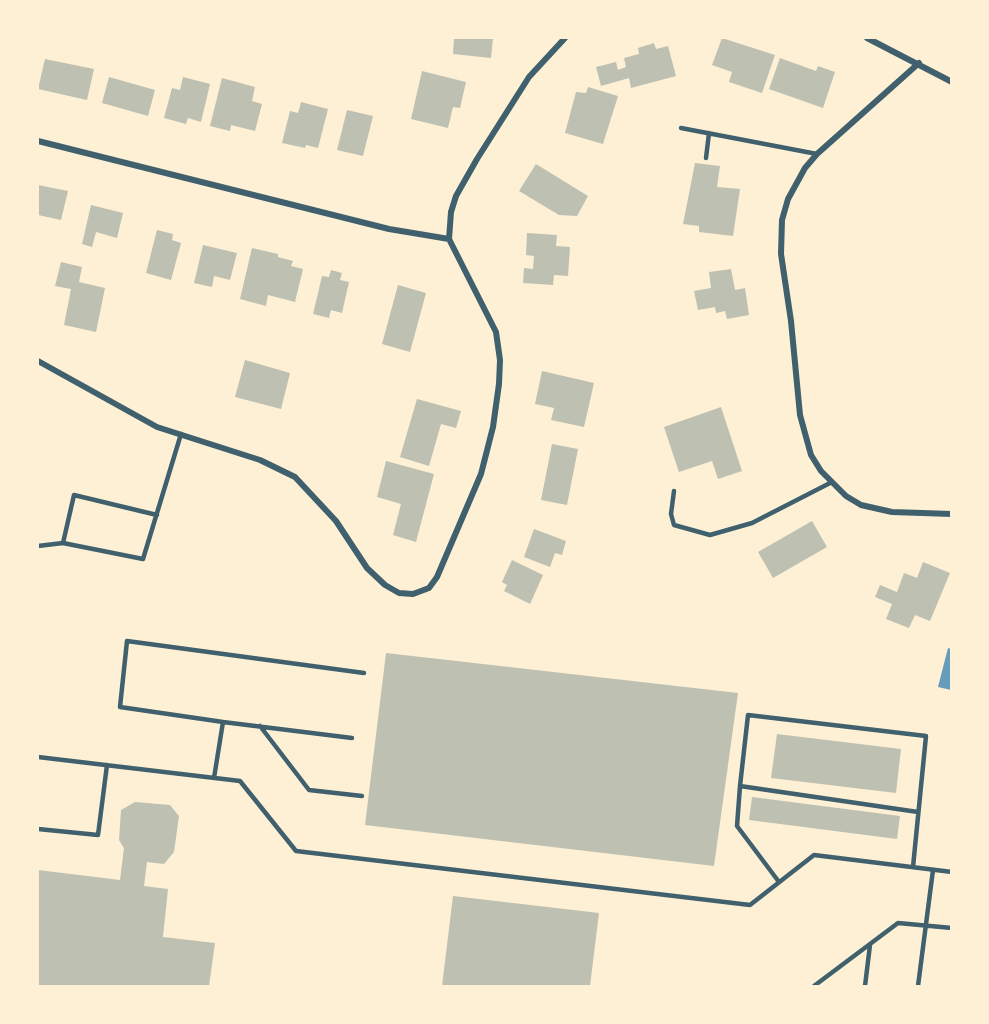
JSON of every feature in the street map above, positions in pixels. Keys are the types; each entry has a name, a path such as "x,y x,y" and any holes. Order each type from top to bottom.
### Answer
{"street":[{"path":"38,361 137,416 181,434 260,460 295,477 336,521 367,568 385,585 399,593 413,594 429,588 437,577 481,474 493,427 499,384 500,360 496,332 449,239 448,225 456,196 477,159 529,77 565,38"},
{"path":"867,38 919,63 951,82"},
{"path":"919,63 817,154 788,199 782,220 781,254 791,321 800,415 811,455 832,482 846,496 861,505 892,512 951,514"},
{"path":"38,141 389,229 449,239"}],"lane":[{"path":"681,128 817,154"},
{"path":"706,158 709,134"},
{"path":"38,546 63,543 143,560 181,434"},
{"path":"674,491 671,514 674,525 710,535 752,523 832,482"},
{"path":"63,543 74,495 157,515"},
{"path":"352,738 120,707 127,641 364,673"},
{"path":"779,882 736,826 748,715 926,736 913,867"},
{"path":"214,778 223,722"},
{"path":"260,726 309,790 362,796"},
{"path":"38,757 240,781 296,851 750,905 814,855 951,872"},
{"path":"38,829 98,835 107,765"},
{"path":"740,786 918,812"},
{"path":"918,987 933,870"},
{"path":"814,987 898,923 951,928"},
{"path":"865,987 870,945"}],"water":[{"path":"948,648 951,649 951,690 938,687"}],"building":[{"path":"454,38 493,38 491,58 453,54"},
{"path":"722,38 775,55 762,93 729,82 732,72 712,65"},
{"path":"654,43 656,49 668,46 676,76 631,88 629,78 601,86 596,67 616,62 618,70 626,67 624,58 639,54 638,48"},
{"path":"780,58 816,71 818,66 835,72 823,108 769,89"},
{"path":"45,59 94,69 87,100 38,89"},
{"path":"422,71 466,82 460,108 453,107 448,128 411,119"},
{"path":"109,77 155,90 148,116 102,103"},
{"path":"183,77 210,84 201,122 188,118 186,124 164,118 172,88 180,90"},
{"path":"222,78 255,87 252,101 262,104 255,131 231,125 230,131 210,126"},
{"path":"588,87 618,96 603,144 565,133 576,92 586,93"},
{"path":"301,102 328,109 318,148 282,143 290,111 298,113"},
{"path":"347,110 373,116 363,156 337,150"},
{"path":"695,163 720,166 717,187 740,189 733,236 699,232 699,226 683,224"},
{"path":"536,164 588,196 577,216 559,215 519,191"},
{"path":"38,185 68,191 61,220 38,215"},
{"path":"91,205 123,213 117,238 96,232 92,247 82,244"},
{"path":"157,230 173,234 172,240 181,243 171,280 146,273"},
{"path":"527,233 557,235 556,246 570,247 568,276 554,275 553,285 523,283 524,268 533,269 534,256 526,255"},
{"path":"203,245 237,253 230,280 214,276 212,287 194,283"},
{"path":"252,248 278,254 278,257 293,261 291,266 303,269 295,302 268,295 266,306 240,299"},
{"path":"61,262 82,267 79,282 105,288 96,332 64,325 71,289 55,286"},
{"path":"731,269 735,290 745,288 749,315 727,319 725,311 716,313 715,307 698,310 694,291 711,288 709,272"},
{"path":"331,270 342,273 340,280 349,282 342,313 331,310 329,318 313,314 322,276 329,277"},
{"path":"398,285 426,293 410,352 382,344"},
{"path":"245,360 290,373 281,409 235,397"},
{"path":"542,371 594,383 584,427 551,420 554,408 535,404"},
{"path":"417,399 461,411 456,428 441,424 429,466 400,457"},
{"path":"721,407 742,471 718,479 712,461 679,472 664,427"},
{"path":"552,444 578,449 567,505 541,500"},
{"path":"386,461 434,474 416,542 393,535 401,504 377,497"},
{"path":"812,521 827,547 773,578 758,552"},
{"path":"534,529 566,541 562,555 555,553 550,567 524,557"},
{"path":"512,560 543,575 530,604 504,591 507,585 502,582"},
{"path":"923,562 950,573 930,621 915,615 909,628 886,619 892,604 875,597 880,585 897,592 904,573 917,578"},
{"path":"386,653 738,693 714,866 365,825"},
{"path":"777,734 901,749 896,793 771,778"},
{"path":"752,797 900,816 897,839 749,820"},
{"path":"135,802 170,805 179,816 174,852 164,864 147,862 144,886 168,889 163,937 215,943 209,986 38,986 38,870 120,880 124,848 119,840 121,810"},
{"path":"453,896 599,913 590,986 442,986"}]}
